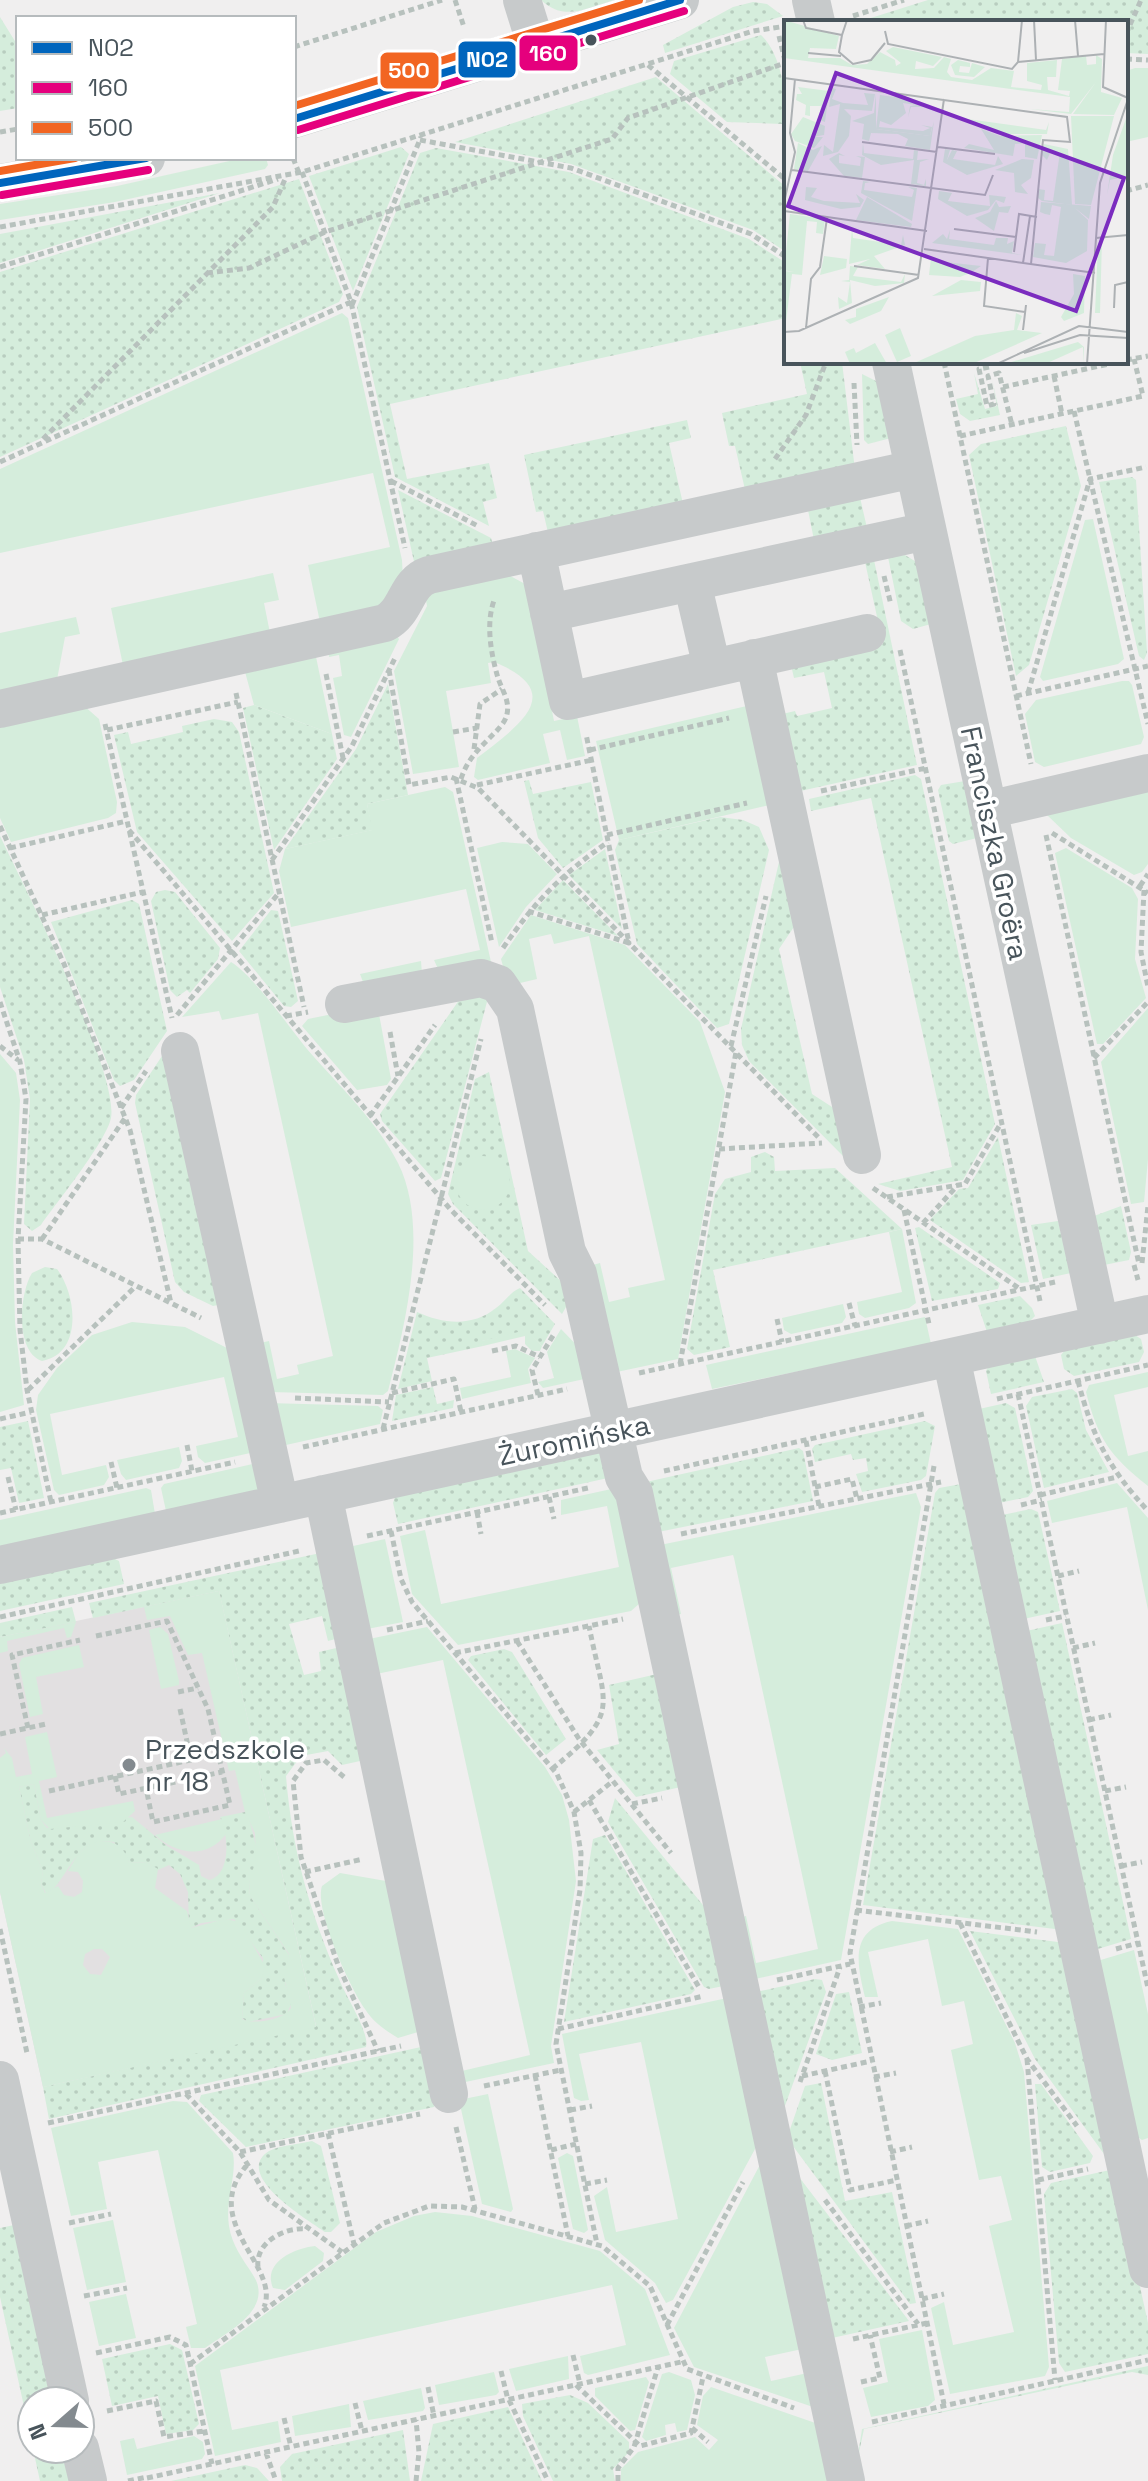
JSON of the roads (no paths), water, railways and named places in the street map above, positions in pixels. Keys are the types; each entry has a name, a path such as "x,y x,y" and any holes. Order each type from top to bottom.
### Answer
{"street":[{"path":"522,0 536,45"},
{"path":"296,118 680,0"},
{"path":"0,183 134,160"},
{"name":"Franciszka Groëra","path":"891,364 1100,1325"},
{"path":"0,709 385,623 414,590 530,553 914,469"},
{"path":"549,613 927,531"},
{"path":"530,553 549,613 585,688 712,668 886,628"},
{"path":"692,582 712,668"},
{"path":"754,658 784,796 855,1164"},
{"path":"988,810 1148,773"},
{"path":"344,1004 468,979 496,982 515,1009 567,1252 578,1274 626,1480 634,1493 846,2481"},
{"path":"176,1036 280,1504"},
{"name":"Żuromińska","path":"0,1565 1148,1314"},
{"path":"944,1359 955,1432 976,1475 1112,2102 1132,2156 1148,2269"},
{"path":"323,1494 450,2100"},
{"path":"0,2080 67,2385"}],"place":[{"name":"Przedszkole nr 18","path":"129,1765"}]}
